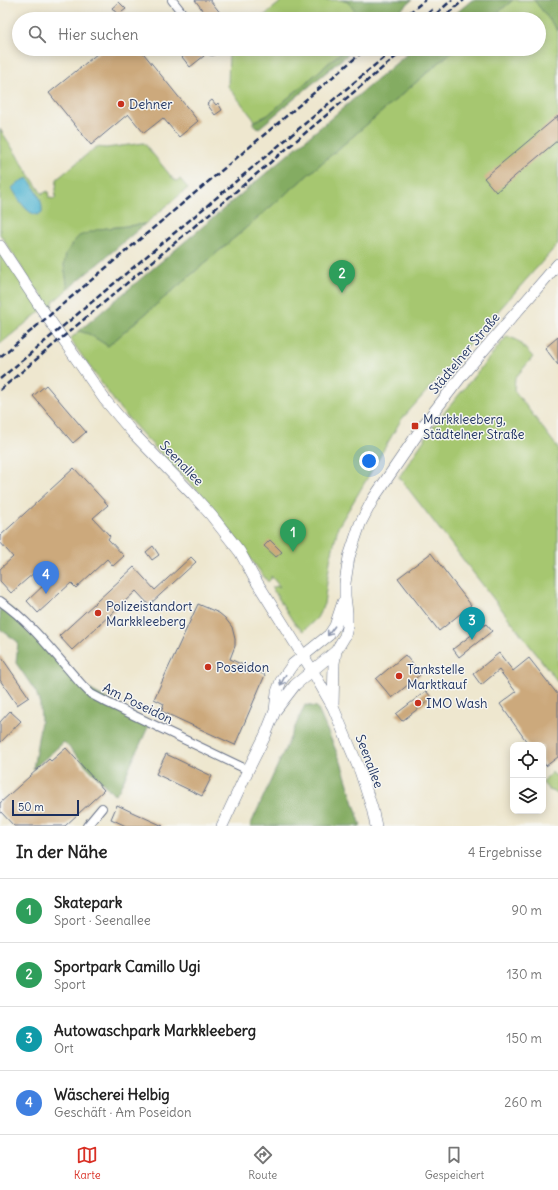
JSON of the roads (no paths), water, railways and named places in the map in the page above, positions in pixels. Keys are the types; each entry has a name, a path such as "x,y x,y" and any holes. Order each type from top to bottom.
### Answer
{"street":[{"path":"172,0 181,12"},
{"name":"Seenallee","path":"0,246 105,400 132,432 211,515 240,552 253,576 312,670 333,707 360,771 376,826"},
{"name":"Städtelner Straße","path":"222,826 265,736 275,711 295,685 336,650 345,636 347,627 345,596 347,569 354,540 372,499 422,426 463,374 558,264"},
{"name":"Städtelner Straße","path":"275,711 277,692 282,681 293,664 324,640 335,626 345,596"},
{"name":"Am Poseidon","path":"0,601 28,625 82,685 92,694 248,770"},
{"name":"Seenallee","path":"333,707 334,663 336,650"},
{"path":"90,825 102,808"}],"water":[{"path":"28,178 38,194 41,203 42,212 38,215 26,209 12,188 19,182"}],"railway":[{"path":"410,12 425,0"},
{"path":"438,12 452,0"},
{"path":"449,12 464,0"},
{"path":"429,12 433,9"},
{"path":"0,357 358,56"},
{"path":"0,379 386,56"},
{"path":"0,390 397,56"}],"place":[{"name":"Dehner","path":"121,104"},
{"name":"Sportpark Camillo Ugi","path":"342,293"},
{"name":"Markkleeberg, Städtelner Straße","path":"415,426"},
{"name":"Skatepark","path":"293,552"},
{"name":"Wäscherei Helbig","path":"46,594"},
{"name":"Polizeistandort Markkleeberg","path":"98,613"},
{"name":"Autowaschpark Markkleeberg","path":"472,640"},
{"name":"Poseidon","path":"208,667"},
{"name":"Tankstelle Marktkauf","path":"399,676"},
{"name":"IMO Wash","path":"418,703"}]}
